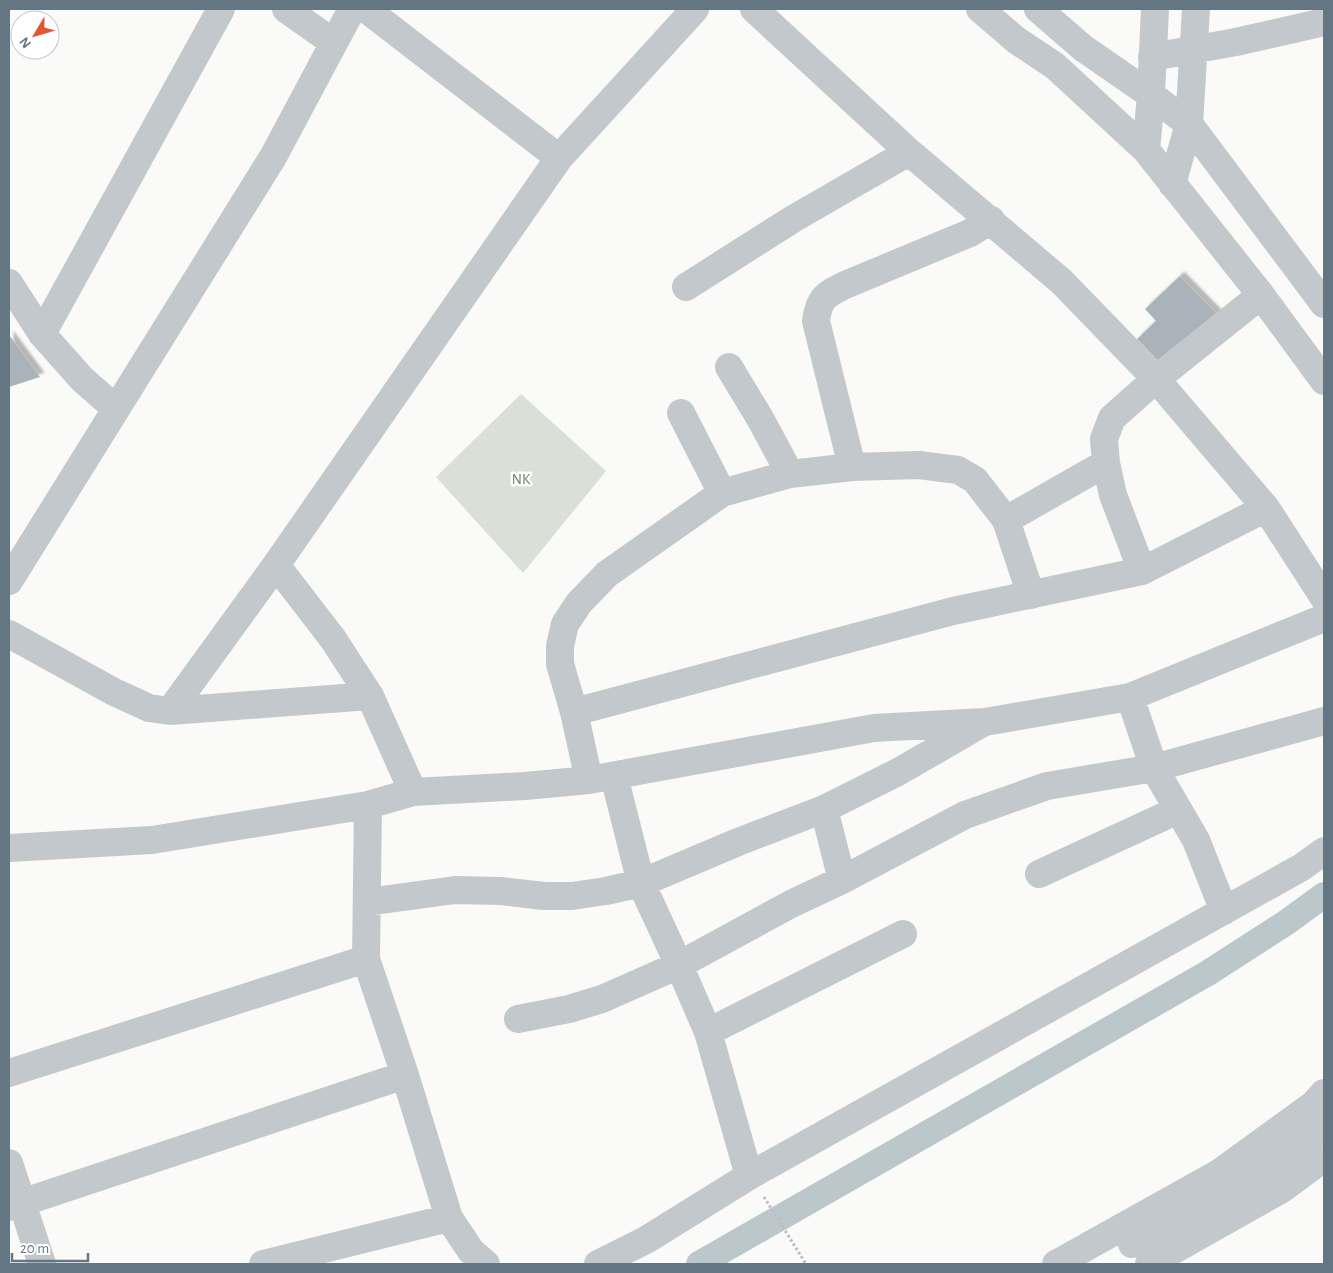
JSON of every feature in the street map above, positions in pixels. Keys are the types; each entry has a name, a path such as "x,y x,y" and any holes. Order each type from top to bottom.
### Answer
{"street":[{"path":"42,334 221,9"},
{"path":"286,9 334,43"},
{"path":"9,581 273,157 352,9"},
{"path":"366,9 559,158"},
{"path":"170,711 276,566 559,158 695,9"},
{"path":"754,9 909,152 1062,282 1156,379 1266,508 1324,598"},
{"path":"980,9 1016,40 1055,66 1146,150 1261,295 1324,381"},
{"path":"1038,9 1083,48 1152,95 1189,124 1324,304"},
{"path":"1146,150 1152,95 1155,9"},
{"path":"1172,184 1189,124 1196,9"},
{"path":"1152,57 1194,50 1324,22"},
{"path":"686,287 793,219 909,152"},
{"path":"852,467 816,321 818,306 827,294 845,285 970,234 991,220"},
{"path":"9,282 42,334 82,379 115,408"},
{"path":"1142,571 1113,495 1106,463 1104,438 1112,418 1156,379 1261,295"},
{"path":"730,368 790,474"},
{"path":"681,413 722,493"},
{"path":"1006,520 1106,463"},
{"path":"754,1183 708,1032 641,883 574,712 560,664 560,646 565,624 579,603 607,574 722,493 790,474 852,467 919,466 958,470 975,480 1006,520 1031,595"},
{"path":"574,712 953,611 1142,571 1266,508"},
{"path":"276,566 333,639 370,696 413,792"},
{"path":"9,848 152,840 368,805 413,792 525,786 601,778 874,728 985,722 1130,697 1324,618"},
{"path":"9,634 114,692 148,708 170,711 370,696"},
{"path":"1130,697 1154,768 1196,840 1224,911"},
{"path":"518,1020 570,1009 602,999 679,965 791,904 842,880 965,816 1047,786 1154,768 1324,721"},
{"path":"367,902 455,890 572,896 641,883 738,842 824,809 898,772 985,722"},
{"path":"368,805 366,958 405,1075 449,1218 471,1251 486,1264"},
{"path":"824,809 842,880"},
{"path":"1039,874 1178,810"},
{"path":"598,1264 754,1183 1224,911 1302,868 1324,851"},
{"path":"708,1032 904,934"},
{"path":"9,1073 366,958"},
{"path":"15,1205 405,1075"},
{"path":"1056,1264 1219,1173 1314,1104 1324,1092"},
{"path":"1093,1264 1235,1188 1324,1126"},
{"path":"1149,1264 1282,1189 1324,1158"},
{"path":"9,1163 15,1205 42,1264"},
{"path":"263,1264 449,1218"}],"path":[{"path":"754,1183 806,1264"}],"green space":[{"name":"NK","path":"521,394 606,471 523,573 436,477"}],"building":[{"path":"1180,276 1220,317 1166,369 1137,339 1156,321 1145,309"},
{"path":"9,335 40,377 9,387"}],"waterway":[{"path":"699,1264 1208,973 1287,922 1324,895"}]}
